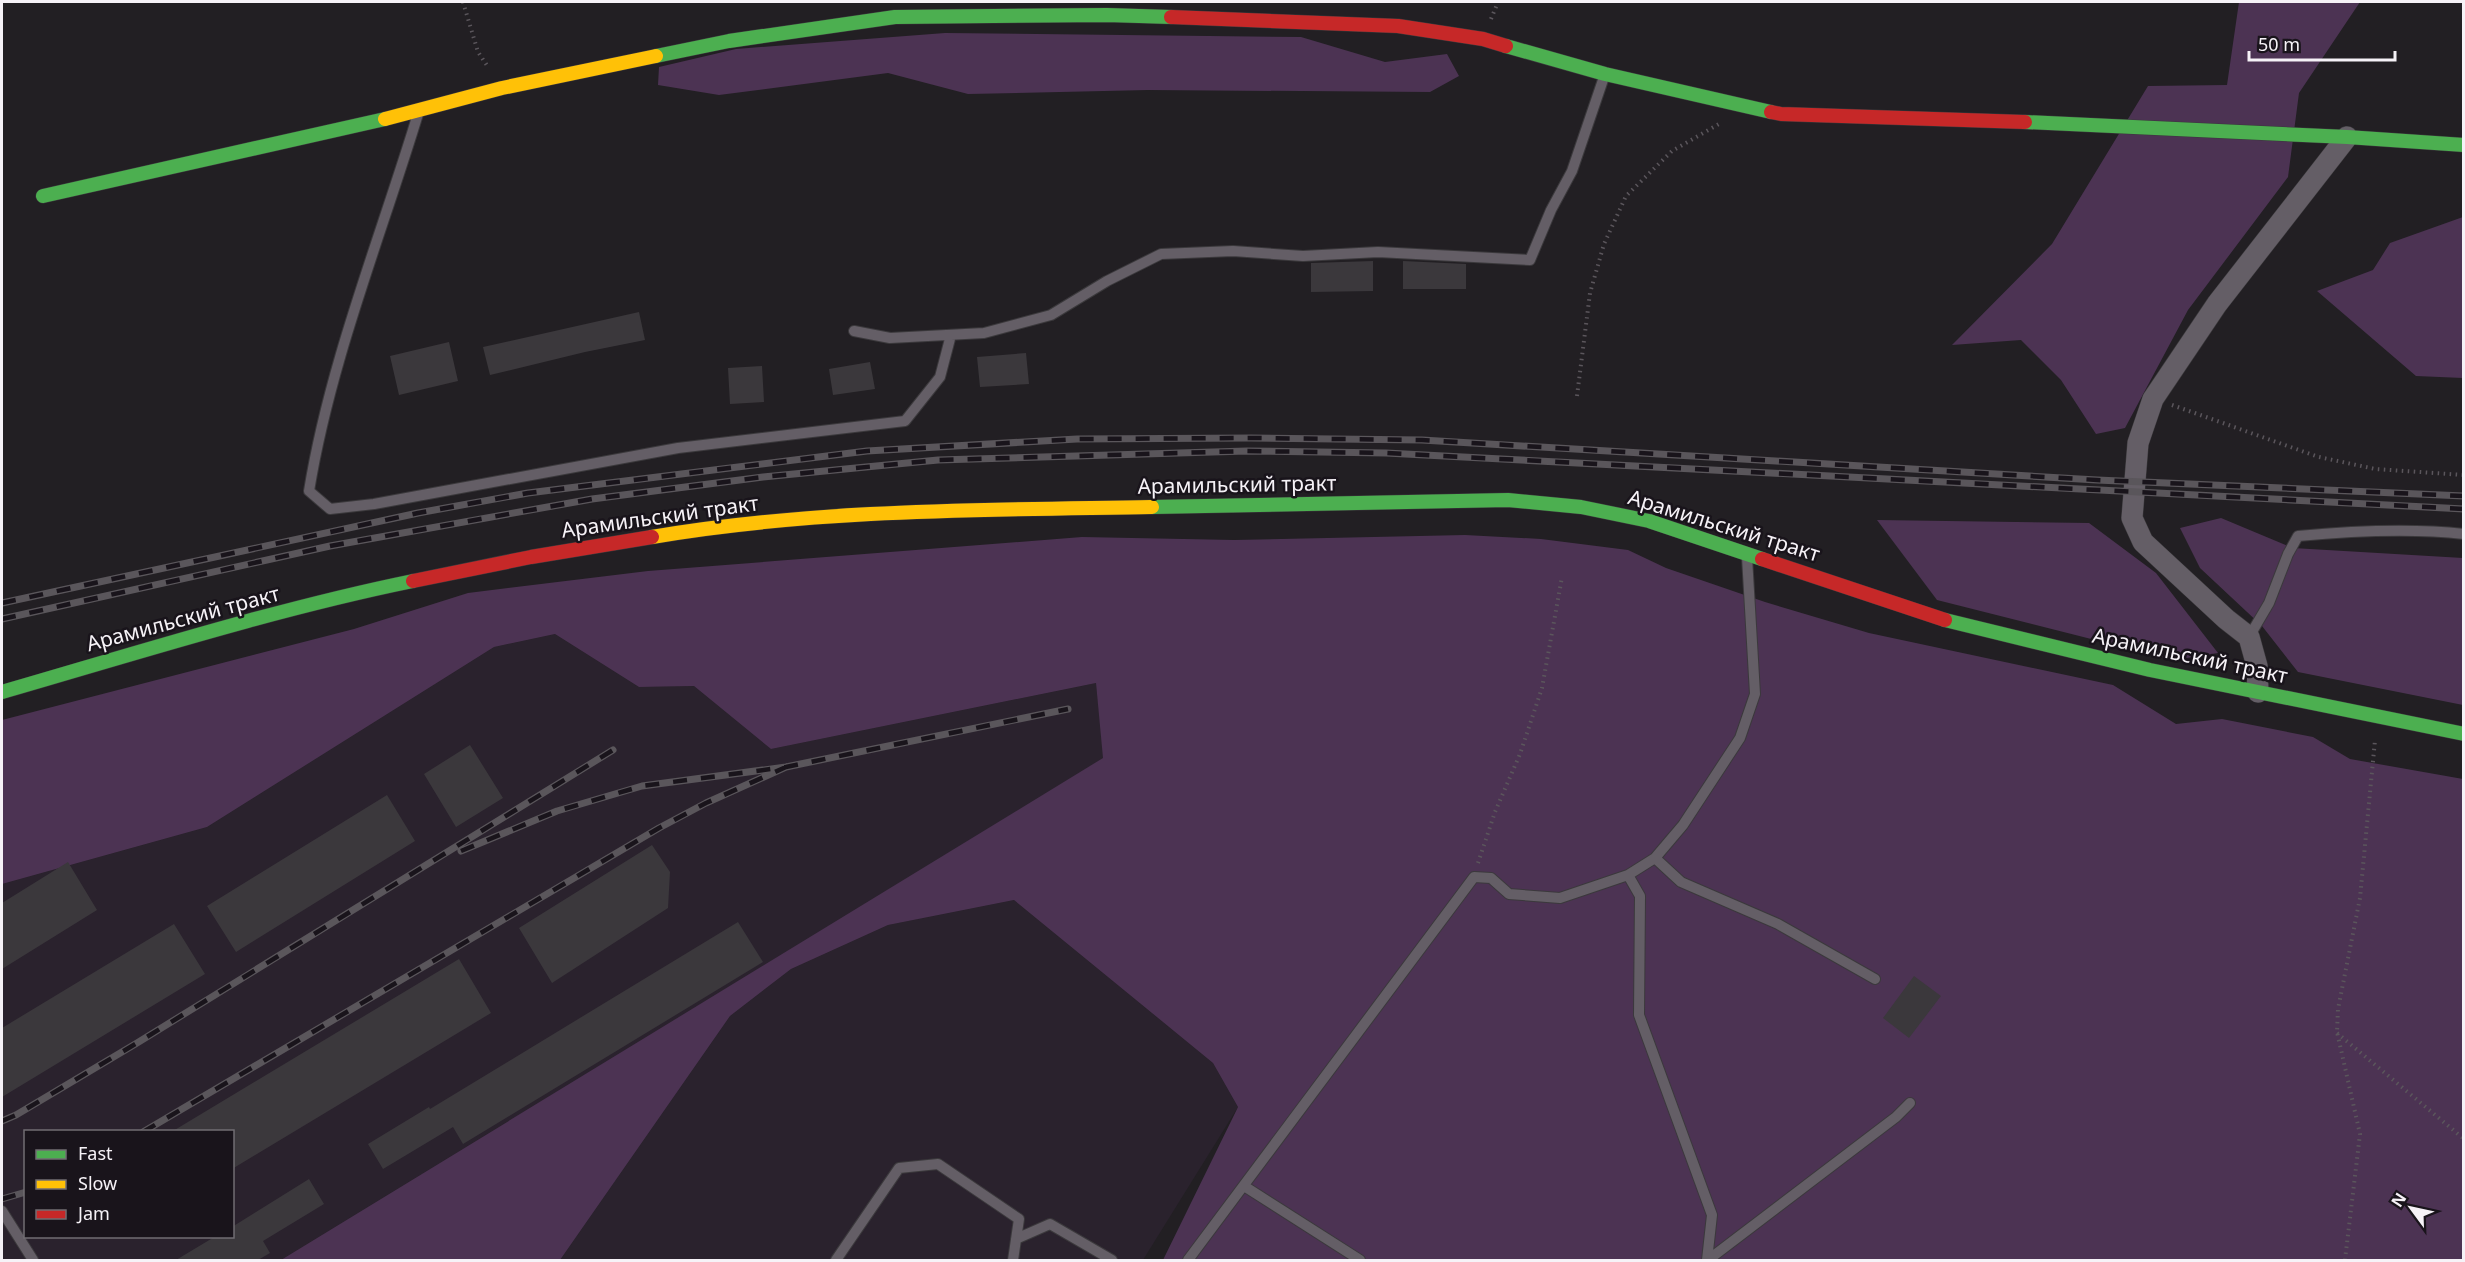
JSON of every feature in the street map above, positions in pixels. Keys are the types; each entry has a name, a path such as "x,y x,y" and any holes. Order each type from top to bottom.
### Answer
{"main road":[{"path":"43,196 419,111 502,88 729,41 895,16 1107,15 1398,26 1483,39 1605,74 1781,114 1946,118 2347,137 2463,146"},
{"name":"Арамильский тракт","path":"2,692 139,652 370,590 531,557 722,525 945,511 1508,500 1581,507 1649,521 1933,617 2110,660 2377,718 2463,734"}],"street":[{"path":"2258,692 2257,666 2249,637 2226,619 2143,542 2132,518 2138,443 2153,399 2217,304 2347,137"}],"lane":[{"path":"854,331 890,338 984,333 1051,315 1107,281 1161,254 1233,251 1303,256 1378,252 1530,260 1551,210 1572,171 1605,74"},
{"path":"419,111 394,194 366,271 318,440 309,492 330,509 374,504 678,448 905,421 940,377 951,335"},
{"path":"2249,637 2269,603 2288,554 2298,536 2337,532 2440,531 2463,534"},
{"path":"1188,1260 1474,877 1491,878 1509,894 1560,898 1628,875 1655,858 1683,825 1740,738 1755,694 1746,553"},
{"path":"1655,858 1681,882 1778,924 1875,979"},
{"path":"1628,875 1640,896 1639,1015 1712,1215 1707,1260 1896,1117 1910,1103"},
{"path":"836,1260 899,1168 938,1164 1019,1219 1013,1260"},
{"path":"1244,1186 1360,1260"},
{"path":"2,1211 33,1260"},
{"path":"1016,1239 1050,1224 1112,1260"}],"path":[{"path":"463,2 478,51 502,88"},
{"path":"1578,396 1590,293 1604,244 1626,196 1672,151 1729,119"},
{"path":"2153,399 2319,457 2375,469 2463,475"},
{"path":"1474,877 1495,812 1520,754 1542,688 1562,577"},
{"path":"2345,1260 2360,1134 2337,1032 2338,1009 2360,898 2377,718"},
{"path":"2337,1032 2463,1139"}],"shaded area":[{"path":"2239,2 2360,2 2299,93 2288,177 2188,310 2125,428 2096,434 2061,380 2021,340 1952,345 2052,244 2148,86 2227,85"},
{"path":"945,33 1301,37 1385,62 1447,54 1459,76 1430,92 1148,90 968,94 888,73 719,95 658,85 659,67 736,49"},
{"path":"2463,217 2463,378 2416,376 2317,291 2373,270 2390,243"},
{"path":"2221,518 2293,548 2463,558 2463,705 2298,672 2262,626 2200,568 2180,528"},
{"path":"1877,520 2089,523 2156,573 2218,653 2174,660 1937,600"},
{"path":"1465,535 1541,539 1628,550 1666,568 1765,602 1869,633 2113,685 2176,724 2222,719 2313,737 2350,759 2463,779 2463,1260 1163,1260 1238,1107 1213,1063 1014,900 888,925 791,969 730,1016 560,1260 281,1260 1103,758 1096,683 771,749 694,686 639,687 555,634 494,647 207,827 2,884 2,720 354,629 468,593 648,571 1082,537 1234,540"},
{"path":"555,634 639,687 694,686 771,749 1096,683 1104,758 281,1260 2,1260 2,884 207,827 494,647"},
{"path":"1014,900 1213,1063 1238,1107 1143,1260 560,1260 730,1016 791,969 888,925"}],"building":[{"path":"1373,261 1373,291 1311,292 1311,263"},
{"path":"1403,261 1466,264 1466,289 1403,289"},
{"path":"639,312 645,340 490,375 483,347"},
{"path":"449,342 458,381 399,395 390,356"},
{"path":"1026,353 1029,384 980,387 977,357"},
{"path":"870,362 875,389 833,395 829,369"},
{"path":"762,366 764,402 730,404 728,368"},
{"path":"470,745 503,798 456,827 424,774"},
{"path":"387,795 415,841 236,952 207,906"},
{"path":"652,845 670,872 668,908 552,983 519,928"},
{"path":"68,862 97,910 2,969 2,903"},
{"path":"738,922 763,962 463,1144 453,1127 383,1169 368,1144 429,1107 430,1109"},
{"path":"174,924 205,974 2,1097 2,1028"},
{"path":"459,959 491,1013 234,1168 234,1130 175,1130"},
{"path":"1914,976 1941,996 1909,1038 1883,1018"},
{"path":"309,1179 324,1204 263,1241 270,1253 258,1260 176,1260 213,1238 234,1238 234,1226"}],"railway":[{"path":"2,603 418,513 528,493 867,451 1077,439 1422,440 2097,480 2464,496"},
{"path":"2,619 330,546 592,499 763,477 938,460 1247,451 1386,453 2464,509"},
{"path":"461,851 557,811 642,786 786,767 1068,709"},
{"path":"2,1121 16,1115 137,1043 613,750"},
{"path":"146,1130 659,828 706,803 786,767"},
{"path":"2,1199 24,1193"}],"traffic: fast":[{"path":"656,56 729,41 895,17 1107,15 1171,17"},
{"path":"1506,46 1605,74 1771,112"},
{"path":"43,196 385,119"},
{"path":"2025,122 2347,137 2464,145"},
{"path":"1152,507 1508,500 1581,507 1649,521 1762,559"},
{"path":"2,692 258,618 413,581"},
{"path":"1945,620 2150,670 2464,734"}],"traffic: slow":[{"path":"385,119 502,88 656,56"},
{"path":"652,537 776,521 839,516 964,510 1152,507"}],"traffic: jam":[{"path":"1171,17 1398,26 1483,39 1506,46"},
{"path":"1771,112 2025,122"},
{"path":"413,581 531,557 652,537"},
{"path":"1762,559 1945,620"}]}
